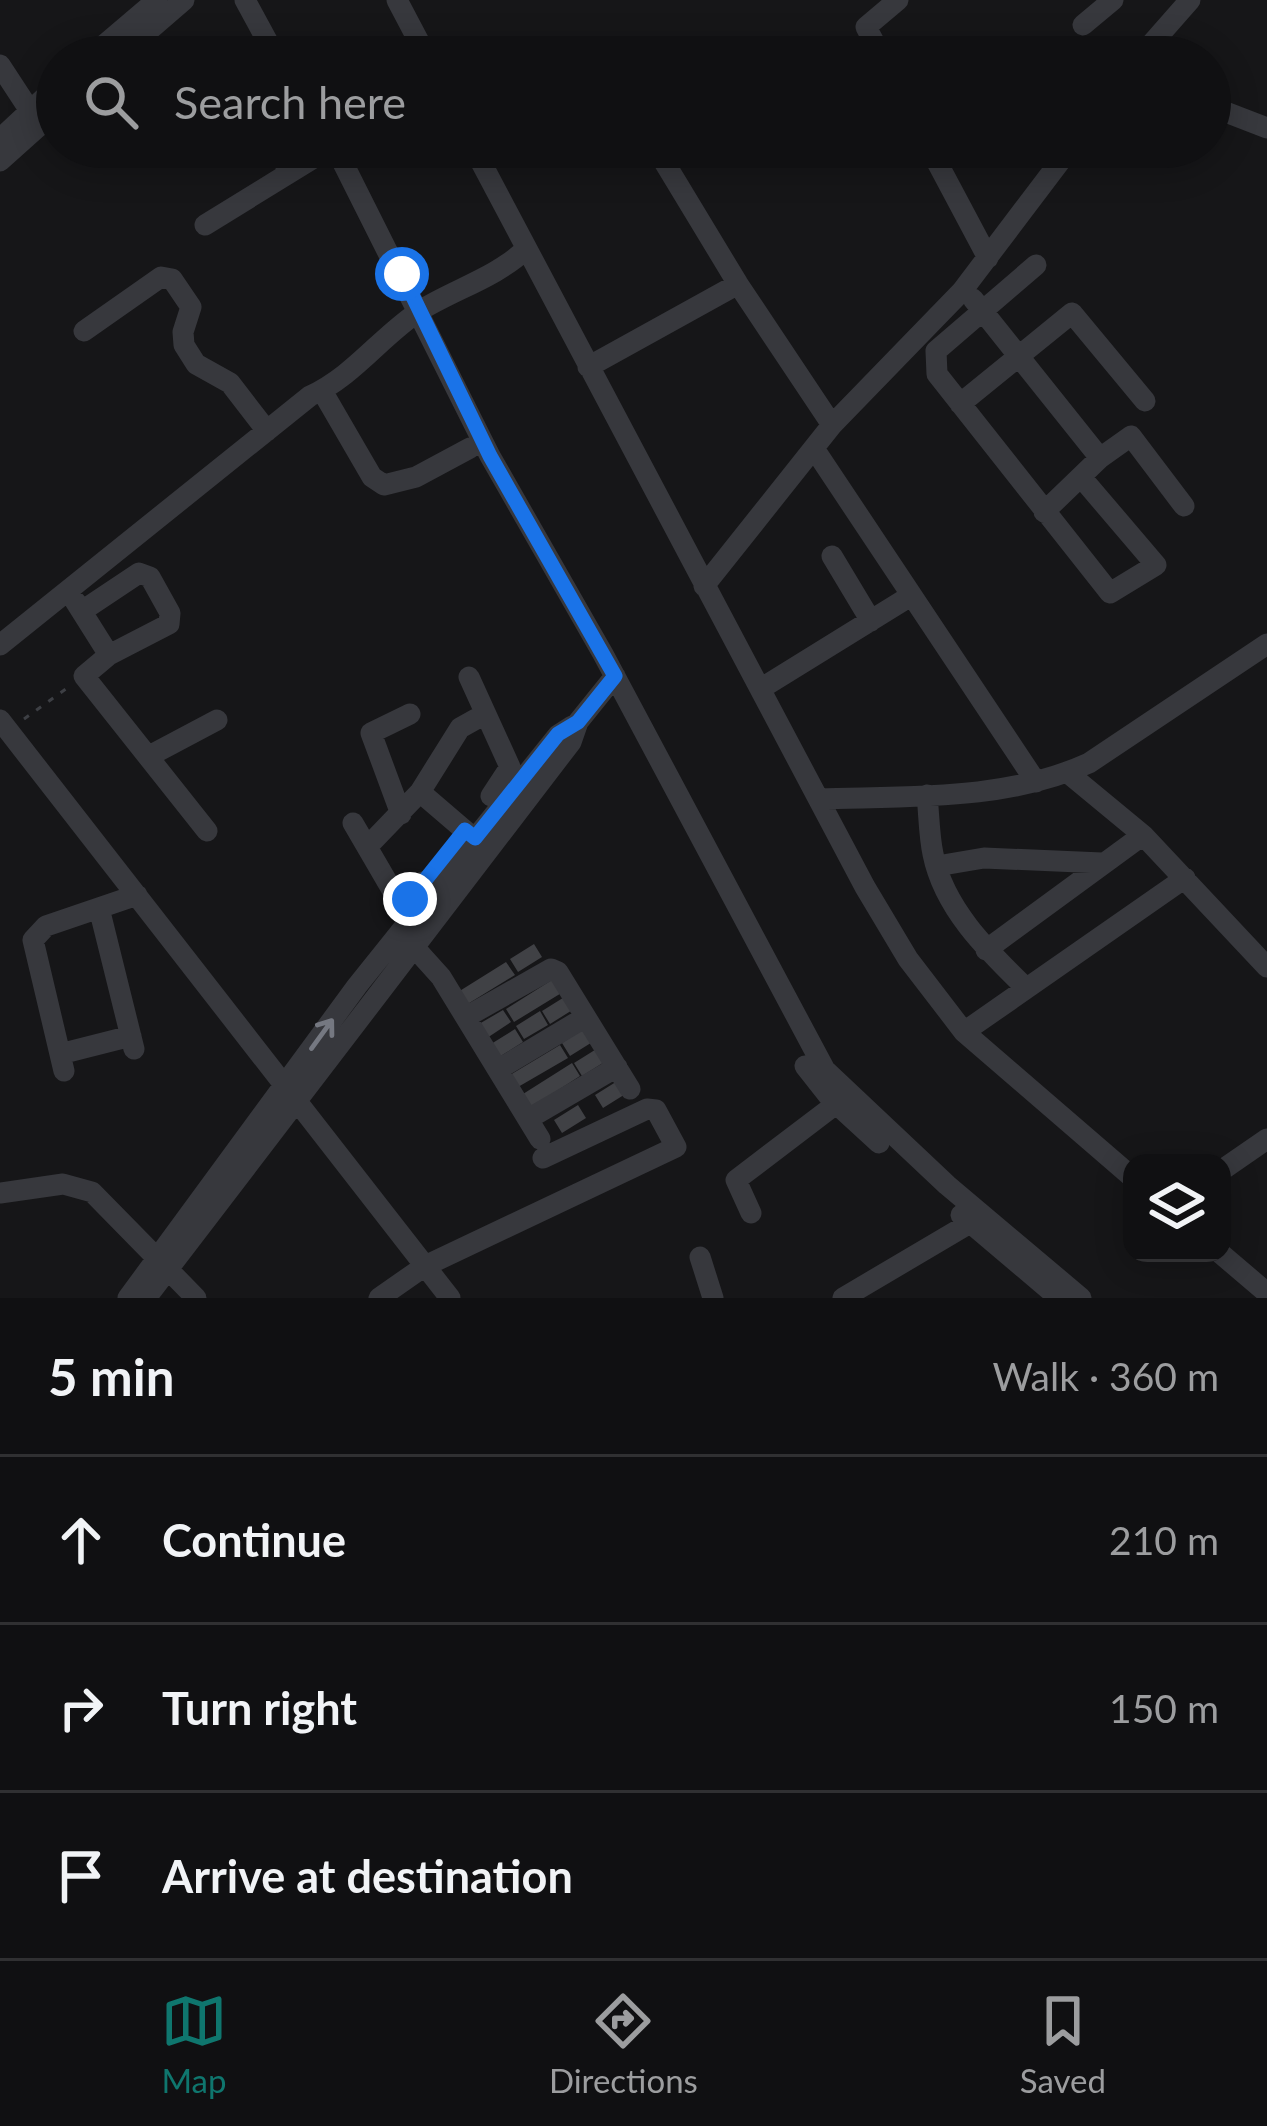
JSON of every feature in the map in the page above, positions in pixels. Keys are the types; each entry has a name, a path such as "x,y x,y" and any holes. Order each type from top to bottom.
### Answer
{"street":[{"path":"115,36 157,0"},
{"path":"142,36 184,0"},
{"path":"245,0 264,36"},
{"path":"259,0 277,36"},
{"path":"397,0 416,36"},
{"path":"871,36 866,27 898,0"},
{"path":"1083,25 1113,0"},
{"path":"1158,36 1190,0"},
{"path":"0,65 34,118"},
{"path":"1231,114 1267,128"},
{"path":"0,161 36,115"},
{"path":"0,139 34,118"},
{"path":"288,168 290,172"},
{"path":"205,224 296,168"},
{"path":"338,168 414,316 825,1070 946,1185 1081,1298"},
{"path":"484,168 908,959 964,1031 1123,1170"},
{"path":"668,168 832,425"},
{"path":"940,168 988,258"},
{"path":"704,586 832,425 962,291 1055,168"},
{"path":"0,663 79,606 318,406 328,391 414,316 499,272 526,248"},
{"path":"1036,265 936,351 938,374 1110,592 1156,566 1081,477"},
{"path":"84,331 161,277 172,279 190,307 184,345 196,364 230,383 267,431"},
{"path":"588,367 738,284"},
{"path":"962,291 982,309 1100,458"},
{"path":"960,404 1072,313 1145,401"},
{"path":"414,316 470,448 611,680 812,1078 1059,1298"},
{"path":"0,646 310,396 328,391"},
{"path":"328,391 373,477 384,484 416,477 470,448"},
{"path":"1044,512 1100,458 1131,436 1184,506"},
{"path":"815,450 1036,782"},
{"path":"832,556 871,621"},
{"path":"79,606 139,573 150,577 170,613 169,624 110,655 84,676 207,831"},
{"path":"760,689 904,600"},
{"path":"79,606 110,655"},
{"path":"819,799 927,795 1036,782 1068,773 1089,764 1267,644"},
{"path":"128,1298 163,1264 291,1094 414,947 476,839 510,767 469,677"},
{"path":"353,823 403,903 476,839 571,742 578,722 611,680"},
{"path":"401,814 370,733 410,714"},
{"path":"368,846 420,791 460,728 485,714"},
{"path":"151,755 217,720"},
{"path":"4,725 450,1298"},
{"path":"1068,773 1143,835 1267,967"},
{"path":"420,791 476,839"},
{"path":"927,795 937,866 956,908 986,950 1027,988"},
{"path":"986,950 1143,835"},
{"path":"291,1094 357,986 476,839"},
{"path":"937,866 984,858 1102,863"},
{"path":"964,1031 1185,878"},
{"path":"99,908 132,1043 62,1062 34,940 46,926 137,895"},
{"path":"414,947 441,977 537,1138"},
{"path":"466,1017 551,969 558,972 630,1089"},
{"path":"499,1069 584,1018"},
{"path":"537,1138 617,1067"},
{"path":"751,1213 736,1180 836,1104"},
{"path":"379,1298 425,1266 676,1147 656,1111 647,1109 537,1138"},
{"path":"1231,1164 1267,1139"},
{"path":"0,1193 63,1184 92,1192 196,1298"},
{"path":"843,1298 970,1223"},
{"path":"700,1257 713,1298"},
{"path":"1231,1262 1267,1293"},
{"path":"146,1298 163,1264"}],"path":[{"path":"4,725 84,676"}],"building":[{"path":"534,944 542,957 518,972 510,959"},
{"path":"506,962 515,975 466,1005 458,992"},
{"path":"555,978 563,992 514,1022 506,1009"},
{"path":"566,996 574,1009 550,1024 542,1011"},
{"path":"503,1010 511,1022 487,1038 479,1024"},
{"path":"540,1011 548,1025 524,1039 516,1026"},
{"path":"586,1027 594,1041 570,1056 562,1043"},
{"path":"515,1029 523,1042 499,1057 491,1044"},
{"path":"560,1045 568,1058 518,1087 510,1075"},
{"path":"598,1048 606,1061 582,1076 574,1063"},
{"path":"572,1063 580,1076 532,1107 523,1094"},
{"path":"619,1080 627,1093 603,1108 595,1095"},
{"path":"578,1105 586,1118 562,1133 554,1120"}],"route":[{"path":"402,274 490,456 615,676 578,722 558,734 475,838 465,830 410,899"}]}
